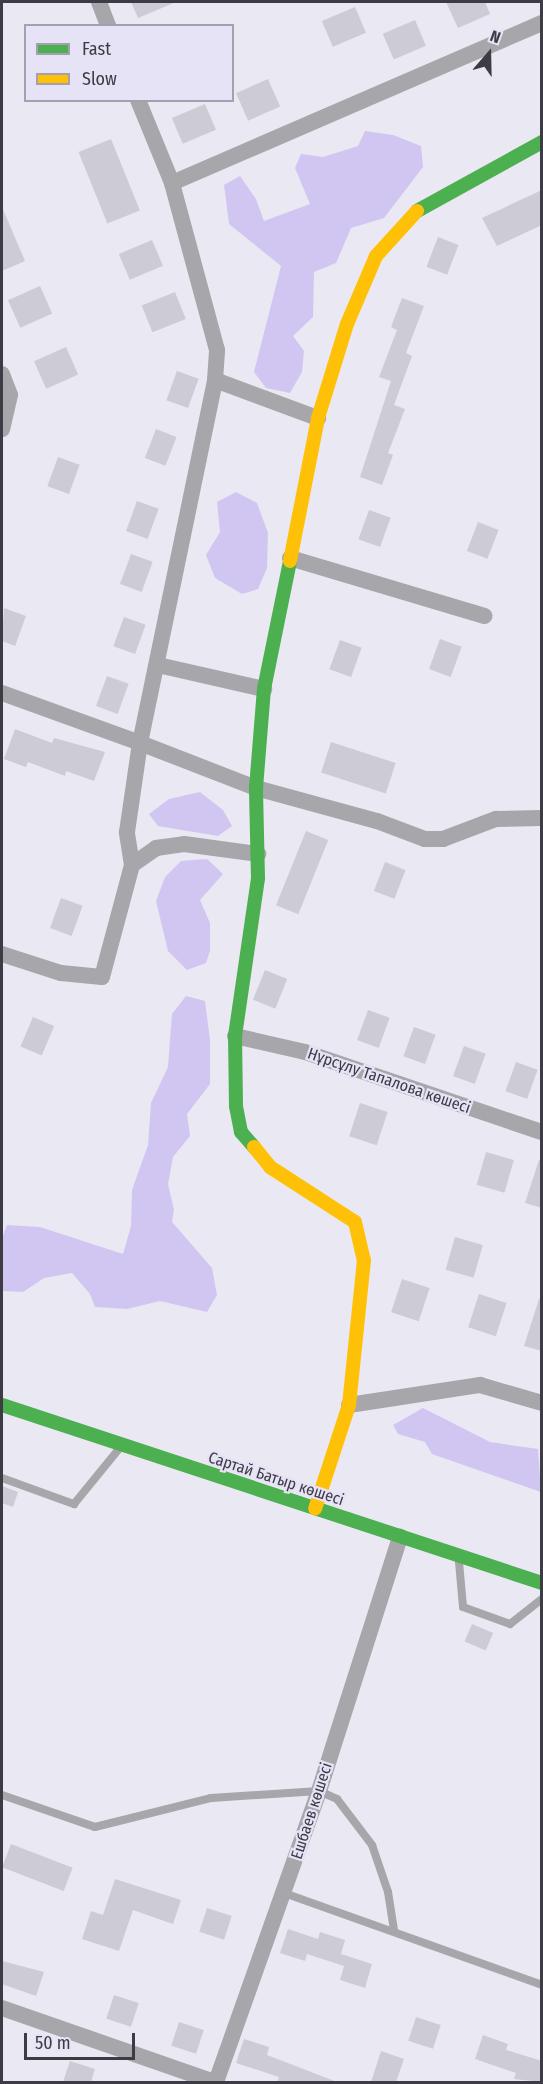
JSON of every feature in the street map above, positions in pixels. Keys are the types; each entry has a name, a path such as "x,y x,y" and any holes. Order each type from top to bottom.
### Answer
{"main road":[{"path":"315,1509 349,1405 364,1287 364,1260 358,1228 346,1213 270,1167 241,1132 236,1106 235,1036 258,854 256,788 264,689 318,418 347,324 376,256 410,215 542,142"},
{"name":"Сартай Батыр көшесі","path":"2,1405 542,1583"}],"street":[{"path":"99,2 107,24"},
{"path":"172,183 542,22"},
{"path":"2,954 61,973 102,977 132,865 127,832 140,742 158,665 214,381 218,350 172,183 139,102"},
{"path":"2,374 10,395 2,429"},
{"path":"214,381 318,418"},
{"path":"290,558 485,616"},
{"path":"158,665 264,689"},
{"path":"2,693 140,742 256,788 377,821 425,839 443,839 496,819 542,818"},
{"path":"132,865 156,848 184,844 258,854"},
{"name":"Нұрсұлу Тапалова көшесі","path":"235,1036 305,1052 542,1132"},
{"path":"349,1405 480,1385 542,1403"},
{"name":"Ешбаев көшесі","path":"215,2082 285,1893 400,1537"},
{"path":"2,2008 215,2082"}],"lane":[{"path":"2,1478 74,1504 122,1446"},
{"path":"458,1556 463,1608 510,1624 542,1599"},
{"path":"2,1795 95,1827 211,1798 319,1791 337,1799 372,1845 388,1892 394,1930"},
{"path":"285,1893 394,1930 542,1985"}],"shaded area":[{"path":"365,131 393,135 421,146 423,167 384,218 351,228 336,263 314,272 313,317 293,336 304,351 302,372 290,393 266,388 254,372 281,266 229,224 224,185 240,176 256,199 264,221 310,204 295,168 301,154 323,157 358,146"},
{"path":"236,492 257,503 268,533 267,568 258,589 242,594 215,578 206,555 220,532 217,502"},
{"path":"200,792 223,810 232,826 218,836 158,826 149,814 169,799"},
{"path":"207,859 223,874 200,900 210,923 210,951 206,963 187,970 168,951 156,901 165,877 181,861"},
{"path":"186,996 205,1001 210,1040 210,1084 187,1114 190,1136 173,1157 168,1184 174,1210 172,1222 212,1268 217,1295 207,1312 160,1301 127,1309 95,1307 90,1294 72,1273 44,1278 23,1292 2,1291 2,1238 7,1225 40,1227 123,1254 131,1226 132,1190 148,1145 151,1103 168,1067 172,1014"},
{"path":"423,1408 490,1442 538,1449 541,1492 432,1454 425,1442 398,1434 393,1425"}],"building":[{"path":"131,2 176,2 138,18"},
{"path":"446,2 485,2 490,14 458,28"},
{"path":"355,7 366,33 333,47 322,21"},
{"path":"415,20 426,46 394,59 383,34"},
{"path":"268,79 280,106 248,121 236,93"},
{"path":"205,104 216,130 183,144 172,118"},
{"path":"111,139 140,210 107,224 79,152"},
{"path":"542,190 542,225 497,246 482,218"},
{"path":"2,207 25,261 2,271"},
{"path":"438,237 459,245 447,275 427,267"},
{"path":"152,240 163,266 130,280 119,254"},
{"path":"40,286 52,313 20,328 8,300"},
{"path":"175,292 186,319 152,332 142,305"},
{"path":"402,298 424,306 406,353 412,356 394,405 405,409 388,453 393,455 382,485 360,477 391,381 379,377 397,330 391,327"},
{"path":"66,347 78,374 46,389 34,361"},
{"path":"177,371 199,379 188,408 166,400"},
{"path":"156,429 177,437 165,466 145,458"},
{"path":"58,457 80,465 69,494 47,486"},
{"path":"137,501 159,509 148,539 126,531"},
{"path":"369,510 391,518 380,547 358,539"},
{"path":"478,522 499,530 487,559 467,551"},
{"path":"131,554 153,562 142,592 120,584"},
{"path":"4,608 26,616 15,646 2,641"},
{"path":"124,617 146,625 135,654 113,646"},
{"path":"440,639 462,647 451,677 429,669"},
{"path":"340,640 362,648 351,677 329,669"},
{"path":"107,676 129,684 118,714 96,706"},
{"path":"15,729 52,743 54,738 105,752 94,781 66,771 65,776 28,762 26,767 4,759"},
{"path":"331,742 396,763 386,793 321,772"},
{"path":"306,831 328,840 298,914 276,905"},
{"path":"385,862 406,870 394,899 374,891"},
{"path":"61,898 83,906 72,936 50,928"},
{"path":"265,970 287,979 275,1009 253,1000"},
{"path":"368,1010 390,1018 379,1048 357,1040"},
{"path":"33,1017 54,1026 42,1055 20,1046"},
{"path":"414,1027 436,1035 425,1064 403,1056"},
{"path":"464,1046 486,1054 475,1084 453,1076"},
{"path":"516,1062 538,1070 527,1099 505,1091"},
{"path":"360,1103 388,1112 377,1145 349,1136"},
{"path":"486,1152 514,1160 505,1193 477,1185"},
{"path":"539,1160 542,1160 542,1208 525,1203"},
{"path":"455,1237 483,1245 474,1278 446,1270"},
{"path":"402,1279 430,1288 419,1321 391,1312"},
{"path":"479,1294 507,1303 496,1336 468,1327"},
{"path":"539,1299 542,1299 542,1351 524,1346"},
{"path":"2,1486 18,1492 13,1507 2,1503"},
{"path":"472,1624 493,1633 486,1650 465,1641"},
{"path":"11,1844 73,1868 64,1891 2,1867"},
{"path":"115,1879 181,1900 173,1924 133,1910 119,1951 82,1939 91,1911 103,1915"},
{"path":"207,1908 232,1916 224,1940 199,1932"},
{"path":"288,1929 318,1939 320,1932 345,1940 341,1954 372,1964 365,1988 340,1980 344,1966 307,1954 305,1961 280,1953"},
{"path":"2,1961 44,1972 36,1996 2,1984"},
{"path":"114,1995 139,2003 131,2027 106,2019"},
{"path":"416,2017 441,2025 433,2049 408,2041"},
{"path":"179,2022 204,2030 196,2054 171,2046"},
{"path":"483,2035 508,2044 506,2050 542,2061 542,2082 514,2079 516,2073 475,2059"},
{"path":"244,2039 269,2047 267,2055 337,2082 277,2082 279,2077 236,2063"},
{"path":"381,2051 404,2059 396,2082 371,2082"},
{"path":"70,2061 95,2069 91,2082 63,2082"}],"traffic: fast":[{"path":"417,211 542,142"},
{"path":"254,1147 241,1132 236,1106 235,1036 258,878 256,788 264,689 290,561"},
{"path":"2,1405 542,1583"}],"traffic: slow":[{"path":"290,561 318,418 347,324 376,256 417,211"},
{"path":"254,1147 270,1167 355,1222 364,1260 349,1405 315,1509"}]}
